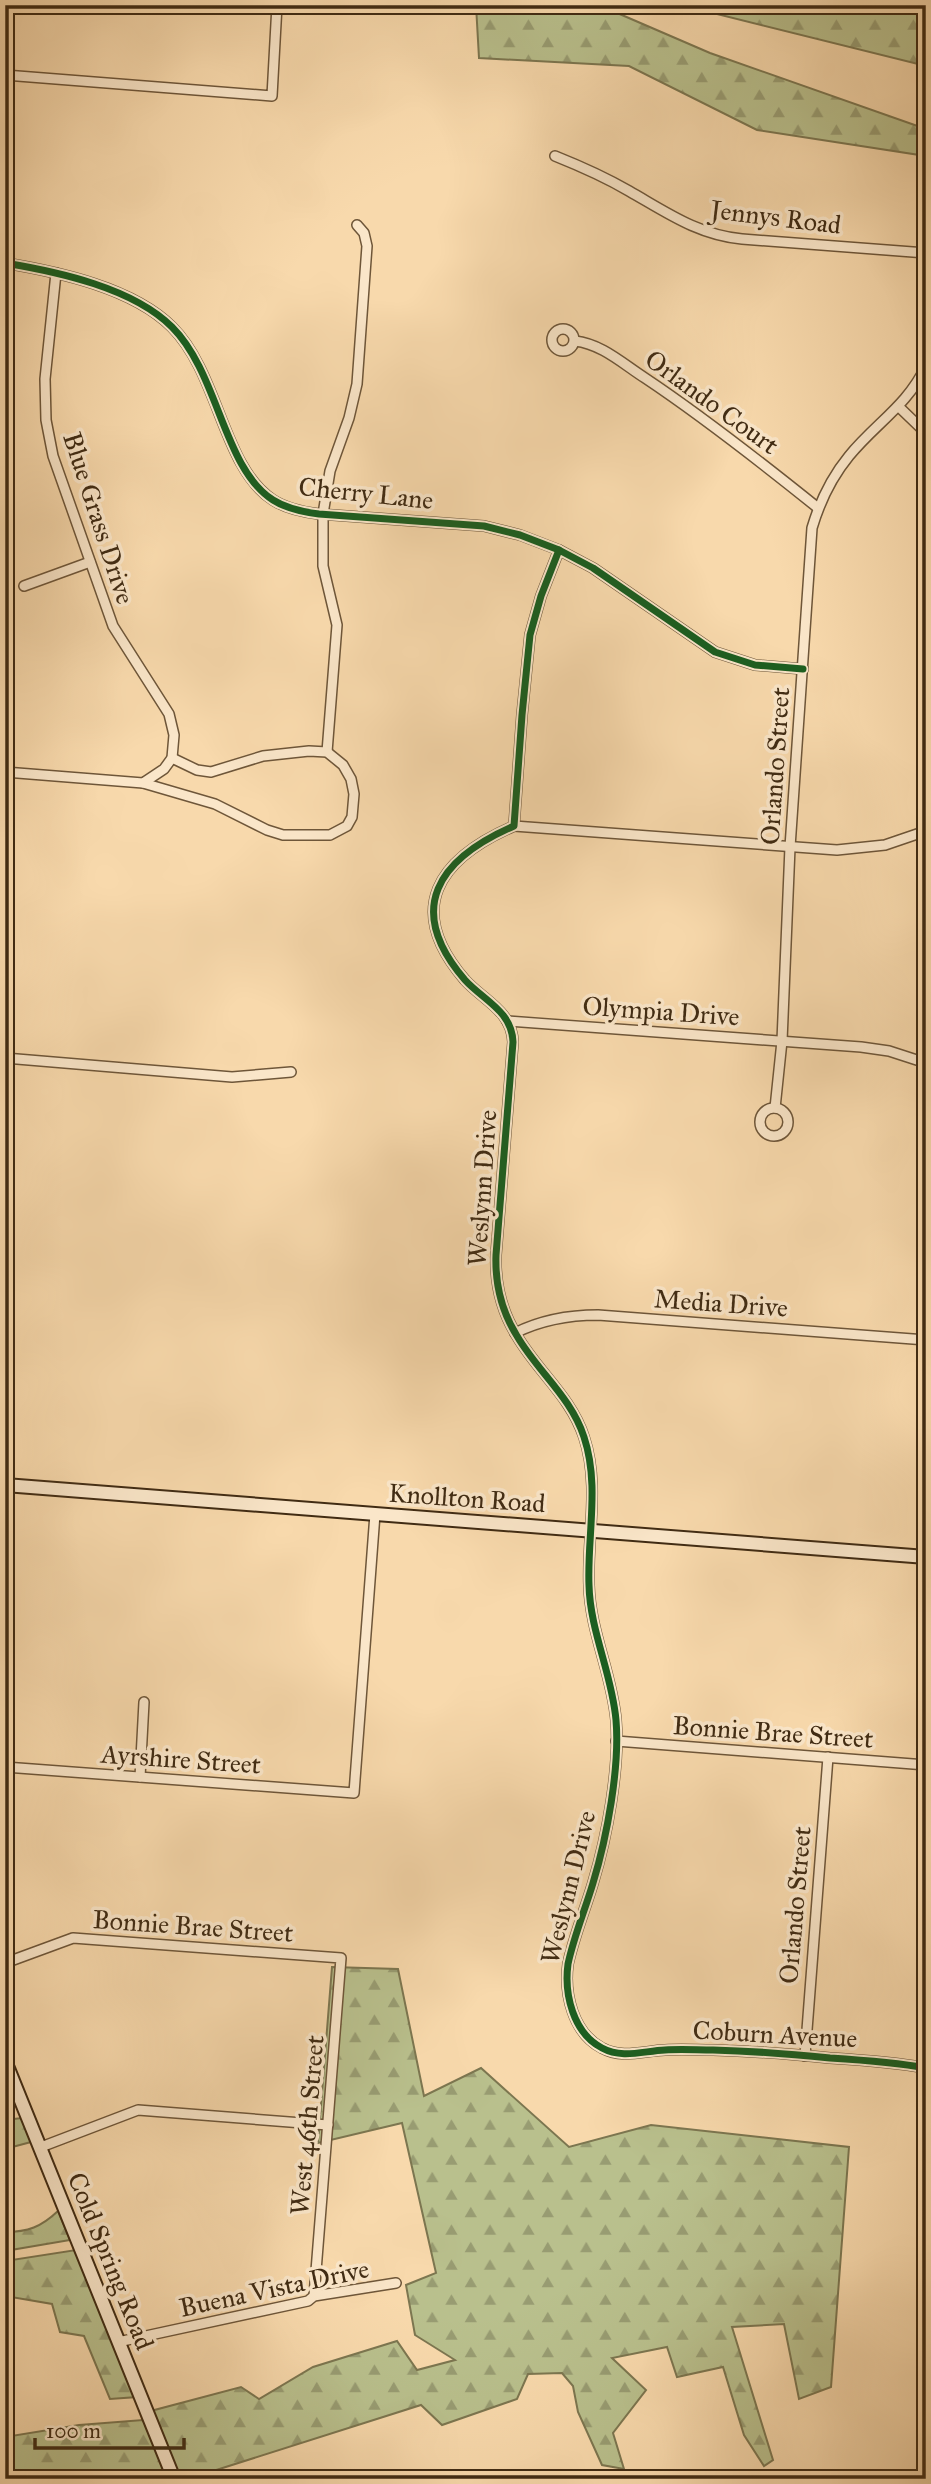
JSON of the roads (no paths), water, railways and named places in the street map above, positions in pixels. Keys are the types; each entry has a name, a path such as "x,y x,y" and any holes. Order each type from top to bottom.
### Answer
{"street":[{"path":"5,75 272,96 276,5"},
{"name":"Jennys Road","path":"555,156 617,184 677,220 706,233 743,240 926,253"},
{"path":"327,752 337,625 323,566 323,514 329,476 349,418 358,376 367,246 364,233 357,225"},
{"name":"Cherry Lane","path":"5,263 56,273 129,298 167,323 181,336 197,359 242,465 253,482 283,505 300,511 323,514 484,526 520,535 559,550 614,581 715,652 755,665 803,669"},
{"name":"Blue Grass Drive","path":"56,273 45,379 46,420 52,456 113,626 169,714 174,735 172,758"},
{"name":"Orlando Court","path":"575,341 604,351 671,396 818,508"},
{"name":"Orlando Street","path":"775,1108 782,1041 790,847 810,540 825,491 849,456 899,407 926,366"},
{"path":"899,407 926,433"},
{"path":"514,826 530,635 541,596 559,550"},
{"path":"23,586 90,562"},
{"path":"5,772 143,783 215,804 274,832 289,835 330,835 339,831 350,822 355,794 351,779 342,765 327,752 309,751 263,756 211,772 197,770 172,758 164,769 143,783"},
{"path":"507,1021 499,1009 482,997 459,973 444,949 437,931 433,903 443,876 478,845 514,826 790,847 855,849 885,845 926,831"},
{"name":"Olympia Drive","path":"507,1021 870,1048 926,1063"},
{"name":"Weslynn Drive","path":"507,1021 513,1042 496,1265 503,1307 515,1333 569,1404 590,1459 591,1605 612,1690 617,1741 600,1859 567,1969 571,2006 585,2034"},
{"path":"5,1058 232,1077 291,1072"},
{"name":"Media Drive","path":"515,1333 560,1318 598,1315 926,1340"},
{"name":"Knollton Road","path":"5,1485 926,1557"},
{"name":"Ayrshire Street","path":"5,1767 354,1793 375,1514"},
{"path":"140,1777 144,1702"},
{"name":"Bonnie Brae Street","path":"617,1741 926,1765"},
{"name":"Orlando Street","path":"805,2056 828,1757"},
{"name":"Bonnie Brae Street","path":"5,1964 73,1937 341,1958"},
{"name":"West 46th Street","path":"314,2296 341,1958"},
{"name":"Coburn Avenue","path":"585,2034 600,2047 624,2054 701,2050 805,2056 926,2068"},
{"name":"Cold Spring Road","path":"5,2061 174,2479"},
{"path":"41,2147 138,2110 328,2125"},
{"name":"Buena Vista Drive","path":"118,2342 308,2301 314,2296 396,2283"}]}
